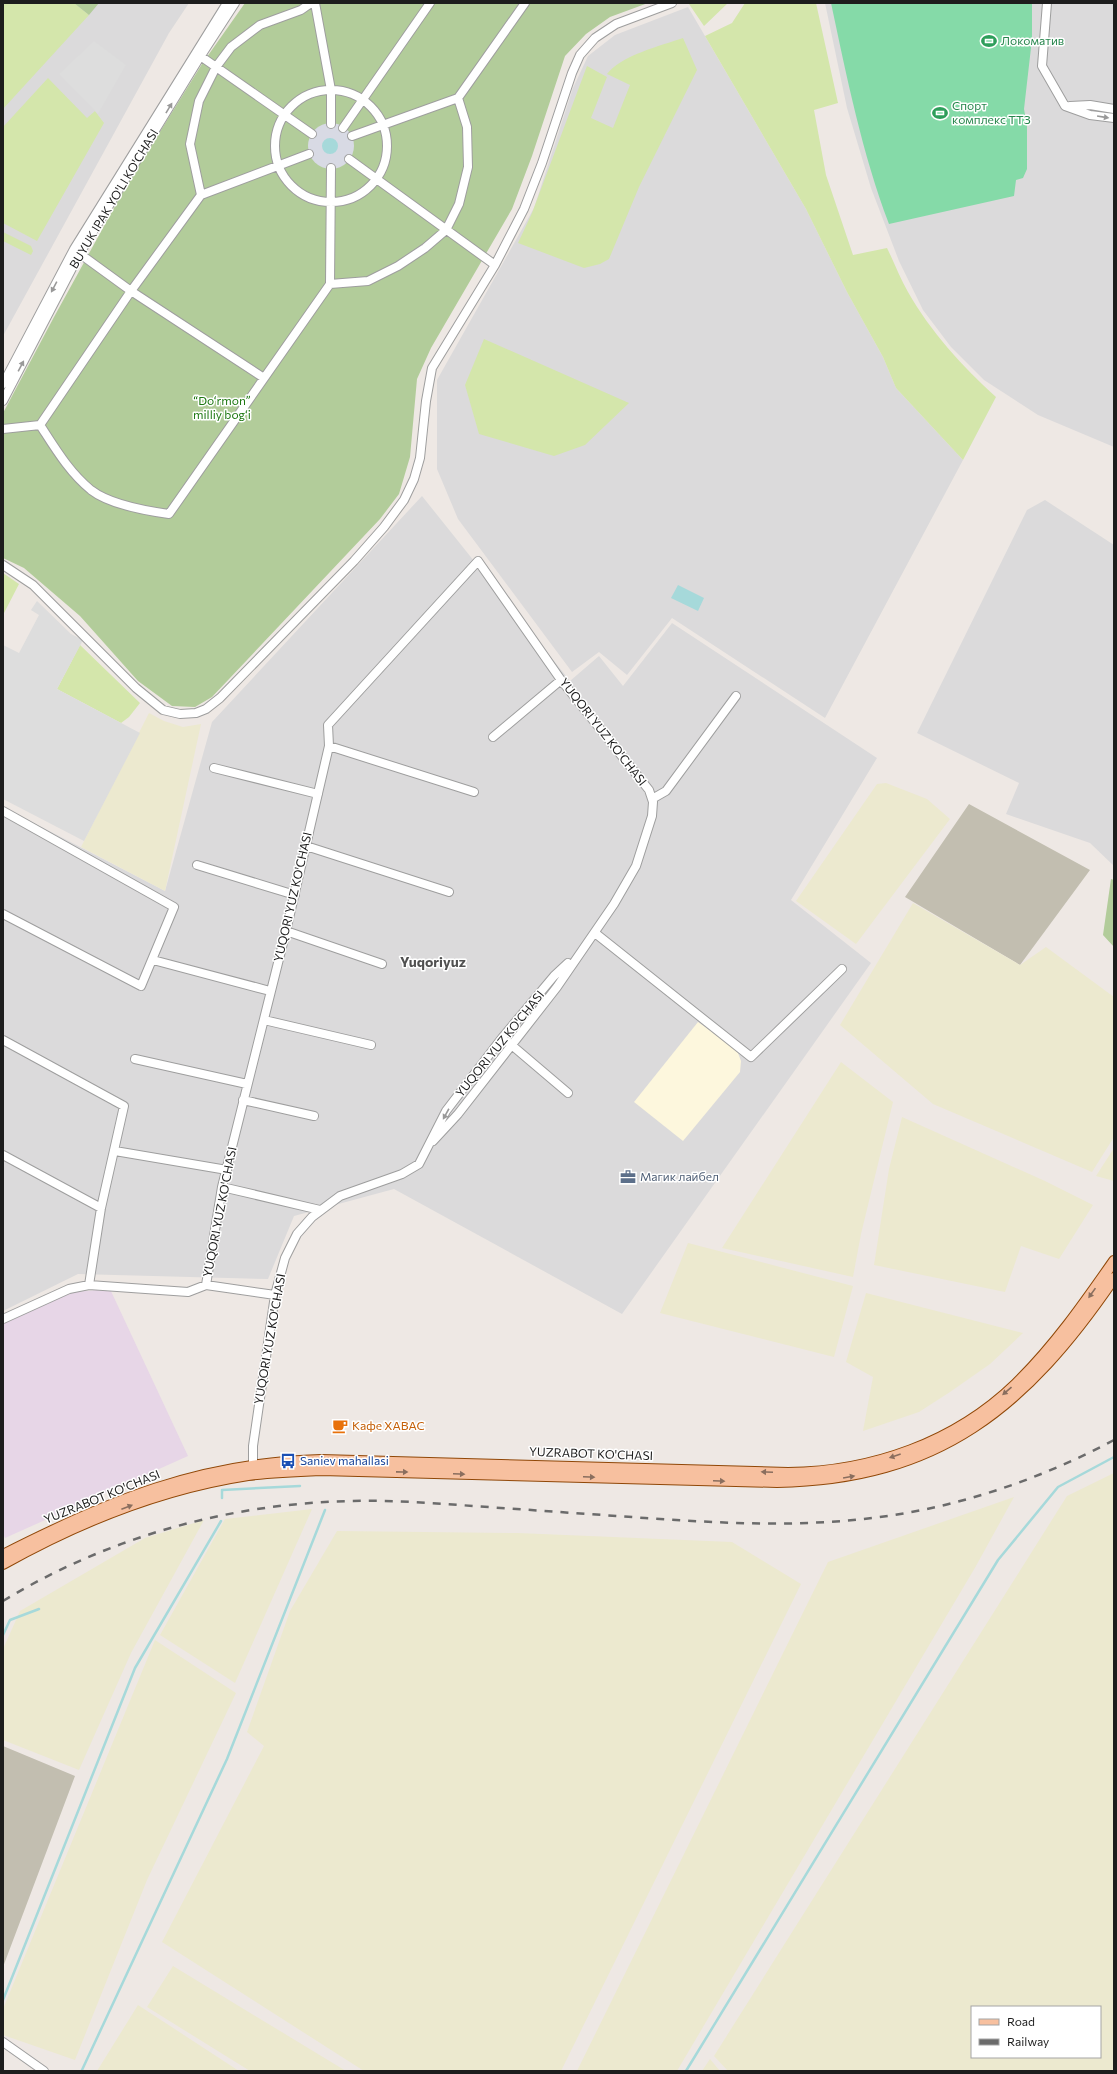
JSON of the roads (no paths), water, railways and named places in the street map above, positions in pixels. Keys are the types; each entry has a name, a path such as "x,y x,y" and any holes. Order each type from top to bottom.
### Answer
{"main road":[{"name":"YUZRABOT KO'CHASI","path":"3,1557 58,1528 133,1496 190,1477 253,1469 321,1470 380,1467 788,1473 826,1471 874,1462 902,1453 942,1436 980,1413 1004,1395 1028,1372 1056,1340 1114,1261"},
{"name":"YUZRABOT KO'CHASI","path":"380,1467 777,1482 823,1480 872,1472 903,1462 948,1443 977,1426 1011,1400 1060,1351 1084,1321 1114,1278"}],"street":[{"name":"BUYUK IPAK YO'LI KO'CHASI","path":"3,384 77,251 227,3"},
{"name":"BUYUK IPAK YO'LI KO'CHASI","path":"197,54 235,3"},
{"path":"201,195 190,144 199,101 216,67 231,47 260,25 301,10 311,3"},
{"path":"315,3 332,90 331,124"},
{"path":"343,128 430,3"},
{"path":"352,136 458,98 524,3"},
{"path":"3,565 32,585 151,702 163,710 174,714 191,714 206,709 220,698 354,561 384,527 404,500 414,479 420,458 426,401 432,368 495,265 531,192 572,73 580,55 595,38 616,24 672,3"},
{"path":"1048,3 1042,66 1065,106 1090,115 1114,118"},
{"path":"197,54 312,134"},
{"path":"332,90 348,92 363,100 370,106 383,126 387,146 385,163 377,179 371,186 353,198 330,203 308,198 291,187 278,166 274,147 278,126 284,114 290,107 307,95 332,90"},
{"path":"330,284 368,281 409,259 425,248 446,230 460,204 468,167 466,127 458,98"},
{"path":"1065,106 1090,105 1114,109"},
{"path":"3,429 40,425 131,291 201,195 309,154"},
{"path":"349,159 495,265"},
{"path":"40,425 74,474 92,491 117,502 146,511 169,514 330,284 331,168"},
{"name":"BUYUK IPAK YO'LI KO'CHASI","path":"3,401 77,251"},
{"path":"77,251 131,291 264,378"},
{"name":"YUQORI YUZ KO'CHASI","path":"206,1285 222,1188 270,991 295,896 329,746 329,724 478,561 561,680 649,790 652,799 652,816 636,866 595,933 557,986 458,1114 433,1140"},
{"path":"493,737 561,680"},
{"path":"652,799 666,791 736,696"},
{"path":"329,746 474,792"},
{"path":"214,768 318,794"},
{"path":"3,811 174,907 141,986 3,914"},
{"path":"306,846 449,892"},
{"path":"197,865 295,896"},
{"path":"286,931 382,964"},
{"path":"595,933 751,1057 842,969"},
{"name":"YUQORI YUZ KO'CHASI","path":"253,1469 253,1446 274,1295 285,1258 291,1244 305,1224 320,1210 340,1196 402,1174 419,1164 433,1140 446,1111 502,1038 554,976 578,955"},
{"path":"153,960 270,991"},
{"path":"264,1020 371,1045"},
{"path":"502,1038 568,1093"},
{"path":"3,1040 124,1106 101,1208 89,1285"},
{"path":"135,1059 247,1084"},
{"path":"243,1100 314,1116"},
{"path":"115,1151 227,1170"},
{"path":"3,1155 101,1208"},
{"path":"222,1188 320,1210"},
{"path":"3,1319 69,1289 89,1285 188,1292 206,1285 274,1295"},
{"path":"3,2042 44,2071"}],"water":[{"path":"330,138 337,143 338,146 333,153 330,154 323,149 322,146 327,139"},
{"path":"678,585 704,598 698,611 671,598"}],"waterway":[{"path":"686,2071 998,1560 1058,1487 1114,1457"},
{"path":"222,1498 222,1490 300,1486"},
{"path":"82,2070 227,1759 325,1510"},
{"path":"3,2000 135,1668 221,1521"},
{"path":"3,1635 10,1620 39,1609"}],"railway":[{"path":"3,1601 43,1578 127,1542 171,1528 261,1508 307,1503 383,1501 700,1521 781,1524 863,1519 929,1509 993,1492 1055,1468 1114,1440"}],"place":[{"name":"Локоматив","path":"989,41"},
{"name":"Спорт комплекс ТТЗ","path":"940,113"},
{"name":"Магик лайбел","path":"628,1177"},
{"name":"Кафе ХАВАС","path":"340,1426"},
{"name":"Saniev mahallasi","path":"288,1461"}],"district":[{"name":"Yuqoriyuz","path":"433,962"}],"park label":[{"name":"“Do‘rmon” milliy bog‘i","path":"222,408"}]}
